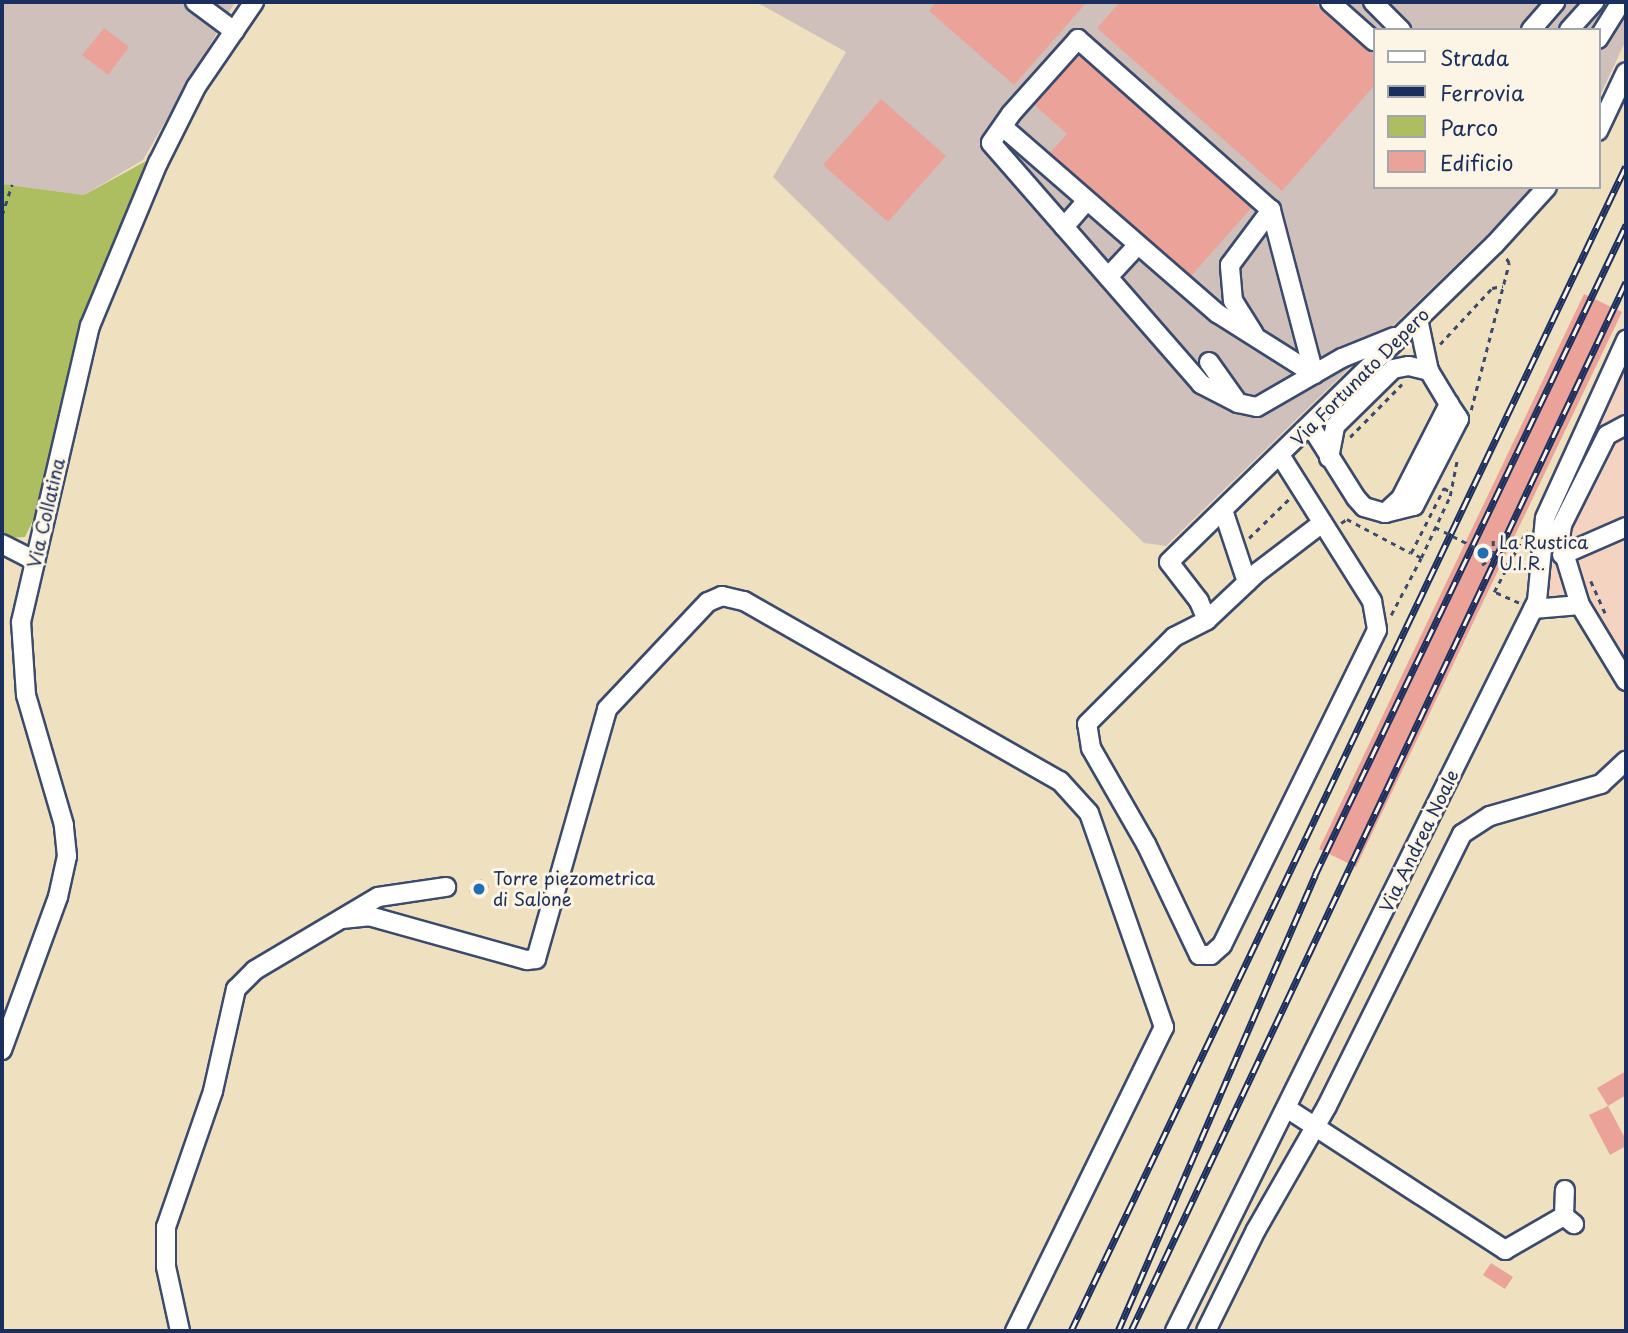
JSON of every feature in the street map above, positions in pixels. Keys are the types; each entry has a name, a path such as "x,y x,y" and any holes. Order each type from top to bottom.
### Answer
{"street":[{"path":"195,2 234,31"},
{"name":"Via Collatina","path":"2,1050 58,897 66,856 65,825 20,666 21,622 90,326 158,163 196,87 254,2"},
{"path":"1330,2 1369,36"},
{"path":"1533,28 1555,2"},
{"path":"1571,28 1594,2"},
{"path":"1600,36 1622,2"},
{"path":"1369,36 1372,3"},
{"path":"1372,3 1399,28"},
{"path":"1314,374 1271,210 1078,39 991,144 1201,384 1238,403 1257,407 1314,374 1404,334"},
{"path":"1600,127 1626,72"},
{"path":"1003,127 1217,313 1314,374"},
{"path":"1032,191 1048,173"},
{"name":"Via Fortunato Depero","path":"1207,620 1199,601 1169,562 1496,244 1545,189"},
{"path":"1064,227 1084,204"},
{"path":"1256,338 1233,301 1230,265 1271,210"},
{"path":"1108,277 1134,249"},
{"path":"1310,425 1329,458 1364,507 1385,513 1401,498 1449,404 1429,372 1418,319"},
{"name":"Via Andrea Noale","path":"1175,1331 1288,1109 1533,608 1540,586 1540,536 1545,518 1626,340"},
{"path":"1209,362 1238,403"},
{"path":"1329,458 1335,426 1393,369 1409,366 1429,372"},
{"path":"1626,425 1607,435 1567,513 1560,540 1562,555 1580,605 1626,681"},
{"path":"1280,455 1372,601 1377,630 1222,944 1204,956 1194,951 1146,844 1091,748 1086,730 1095,712 1174,637 1207,620 1247,582 1325,528"},
{"path":"1223,510 1247,582"},
{"path":"1562,555 1626,527"},
{"path":"2,544 35,561"},
{"path":"342,919 369,916 527,960 536,959 607,709 708,602 722,596 744,601 1060,781 1089,813 1164,1027 1015,1331"},
{"path":"1533,608 1580,605"},
{"path":"1206,1331 1256,1230 1316,1126 1462,835 1490,816 1601,784 1626,761"},
{"path":"180,1331 166,1267 166,1227 213,1091 234,993 256,970 384,895 446,887"},
{"path":"1288,1109 1505,1250 1569,1220 1565,1190"}],"path":[{"path":"2,215 12,185"},
{"path":"1469,414 1509,263 1496,244"},
{"path":"1377,630 1382,632 1421,558 1449,491 1459,452"},
{"path":"1411,553 1444,488 1449,491"},
{"path":"1325,528 1347,519 1421,558"},
{"path":"1435,527 1508,564"},
{"path":"1524,532 1494,592 1533,608"},
{"path":"1493,537 1493,556"},
{"path":"1482,565 1493,556"}],"shaded area":[{"path":"2,2 235,2 143,160 84,195 2,184"},
{"path":"756,2 1626,2 1626,40 1600,96 1600,28 1372,28 1372,189 1534,189 1166,546 1144,543 773,177 846,52"},
{"path":"1626,361 1626,658 1580,605 1533,609 1540,536 1614,367"}],"green space":[{"path":"146,161 83,330 44,497 25,537 6,538 2,535 2,184 84,195"}],"building":[{"path":"936,2 1087,2 1014,85 929,11"},
{"path":"1120,2 1313,2 1372,54 1372,88 1282,191 1097,28"},
{"path":"104,28 129,47 108,75 82,55"},
{"path":"1079,48 1255,204 1190,277 1050,153 1067,134 1031,102"},
{"path":"881,99 946,156 888,222 823,165"},
{"path":"1584,294 1622,312 1356,867 1319,849"},
{"name":"Torre piezometrica di Salone","path":"481,879 489,886 487,895 476,898 469,892 472,882"},
{"path":"1626,1071 1626,1095 1608,1106 1597,1088"},
{"path":"1608,1106 1626,1140 1626,1146 1610,1155 1589,1115"},
{"path":"1491,1263 1513,1277 1505,1289 1483,1275"}],"railway":[{"path":"1071,1331 1626,166"},
{"path":"1118,1331 1315,875 1626,225"},
{"path":"1131,1331 1626,282"}],"place":[{"name":"La Rustica U.I.R.","path":"1483,553"},
{"name":"Torre piezometrica di Salone","path":"479,889"}]}
